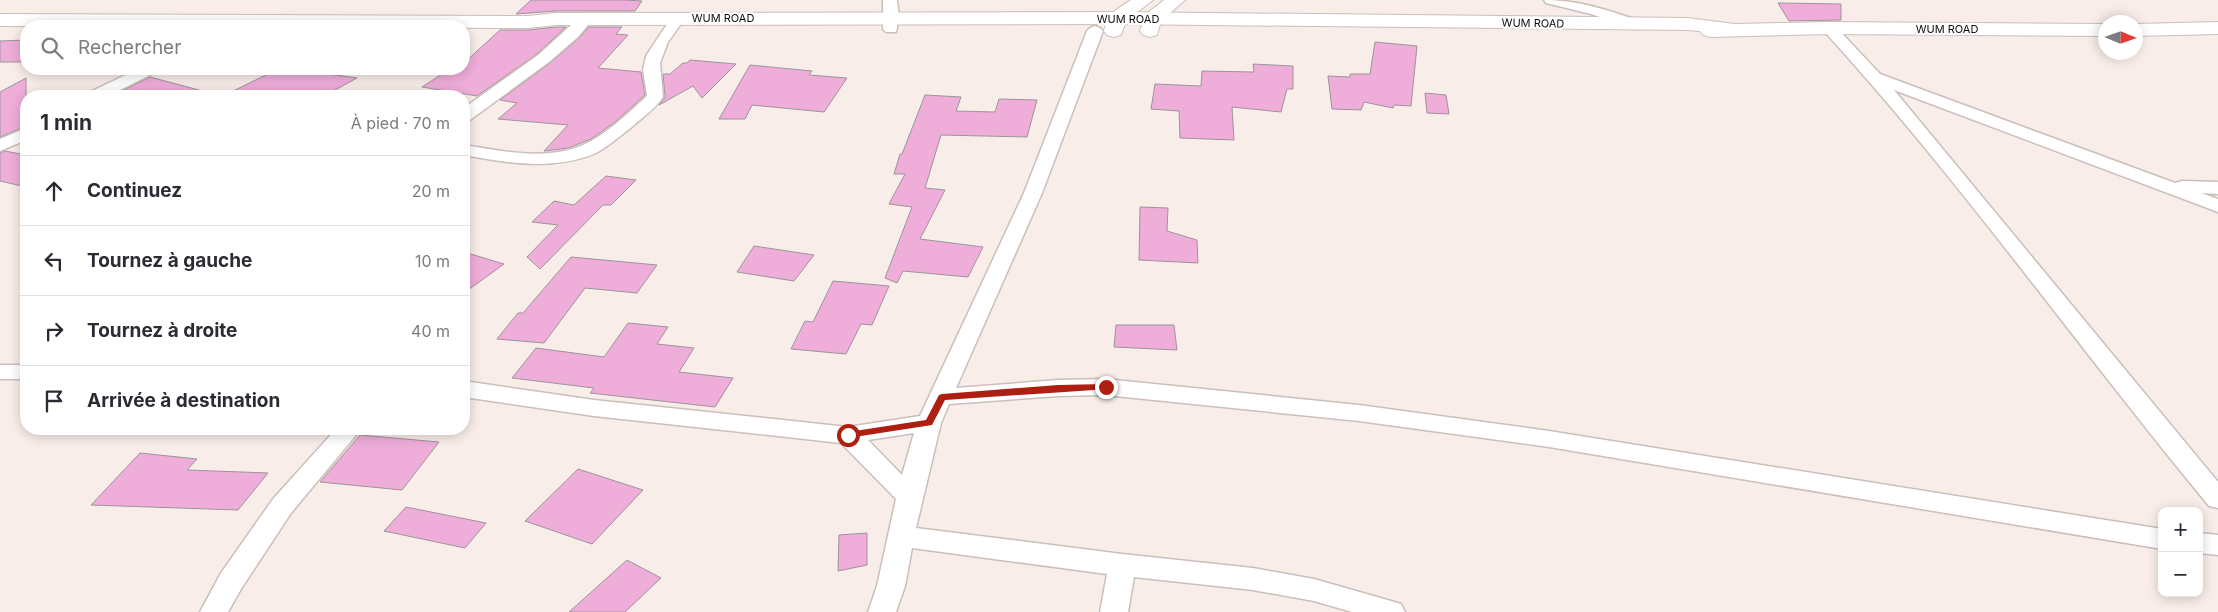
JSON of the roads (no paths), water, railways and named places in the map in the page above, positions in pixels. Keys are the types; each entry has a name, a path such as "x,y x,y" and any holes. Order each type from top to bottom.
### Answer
{"main road":[{"path":"1109,27 1144,0"},
{"path":"1151,25 1176,0"},
{"path":"1196,1 1208,8 1245,20"},
{"name":"WUM ROAD","path":"470,22 675,23 891,16 1109,27 1576,8 1635,24 1687,24 1729,29"},
{"name":"WUM ROAD","path":"0,20 20,20"},
{"name":"WUM ROAD","path":"1151,25 1694,33 1729,29 1828,28 2098,30"},
{"path":"2143,30 2218,28"}],"street":[{"path":"1552,0 1576,8"},
{"path":"470,112 533,68 584,22"},
{"path":"470,151 549,158 573,154 591,148 655,97 656,92 651,71 652,62 675,23"},
{"path":"882,612 892,586 909,497 929,423 1109,27"},
{"path":"1828,28 1923,133 2152,422 2218,499"},
{"path":"108,90 138,75"},
{"path":"1874,77 2218,206"},
{"path":"0,146 20,136"},
{"path":"2164,186 2218,188"},
{"path":"0,372 20,372"},
{"path":"942,397 1058,388 1106,387 1359,413 1549,439 2158,538"},
{"path":"470,390 594,408 848,435 929,423"},
{"path":"214,612 231,581 282,506 344,435"},
{"path":"848,435 909,497"},
{"path":"901,536 1122,565 1253,579 1314,590 1392,612"},
{"path":"2203,543 2218,545"},
{"path":"1114,612 1122,565"}]}
